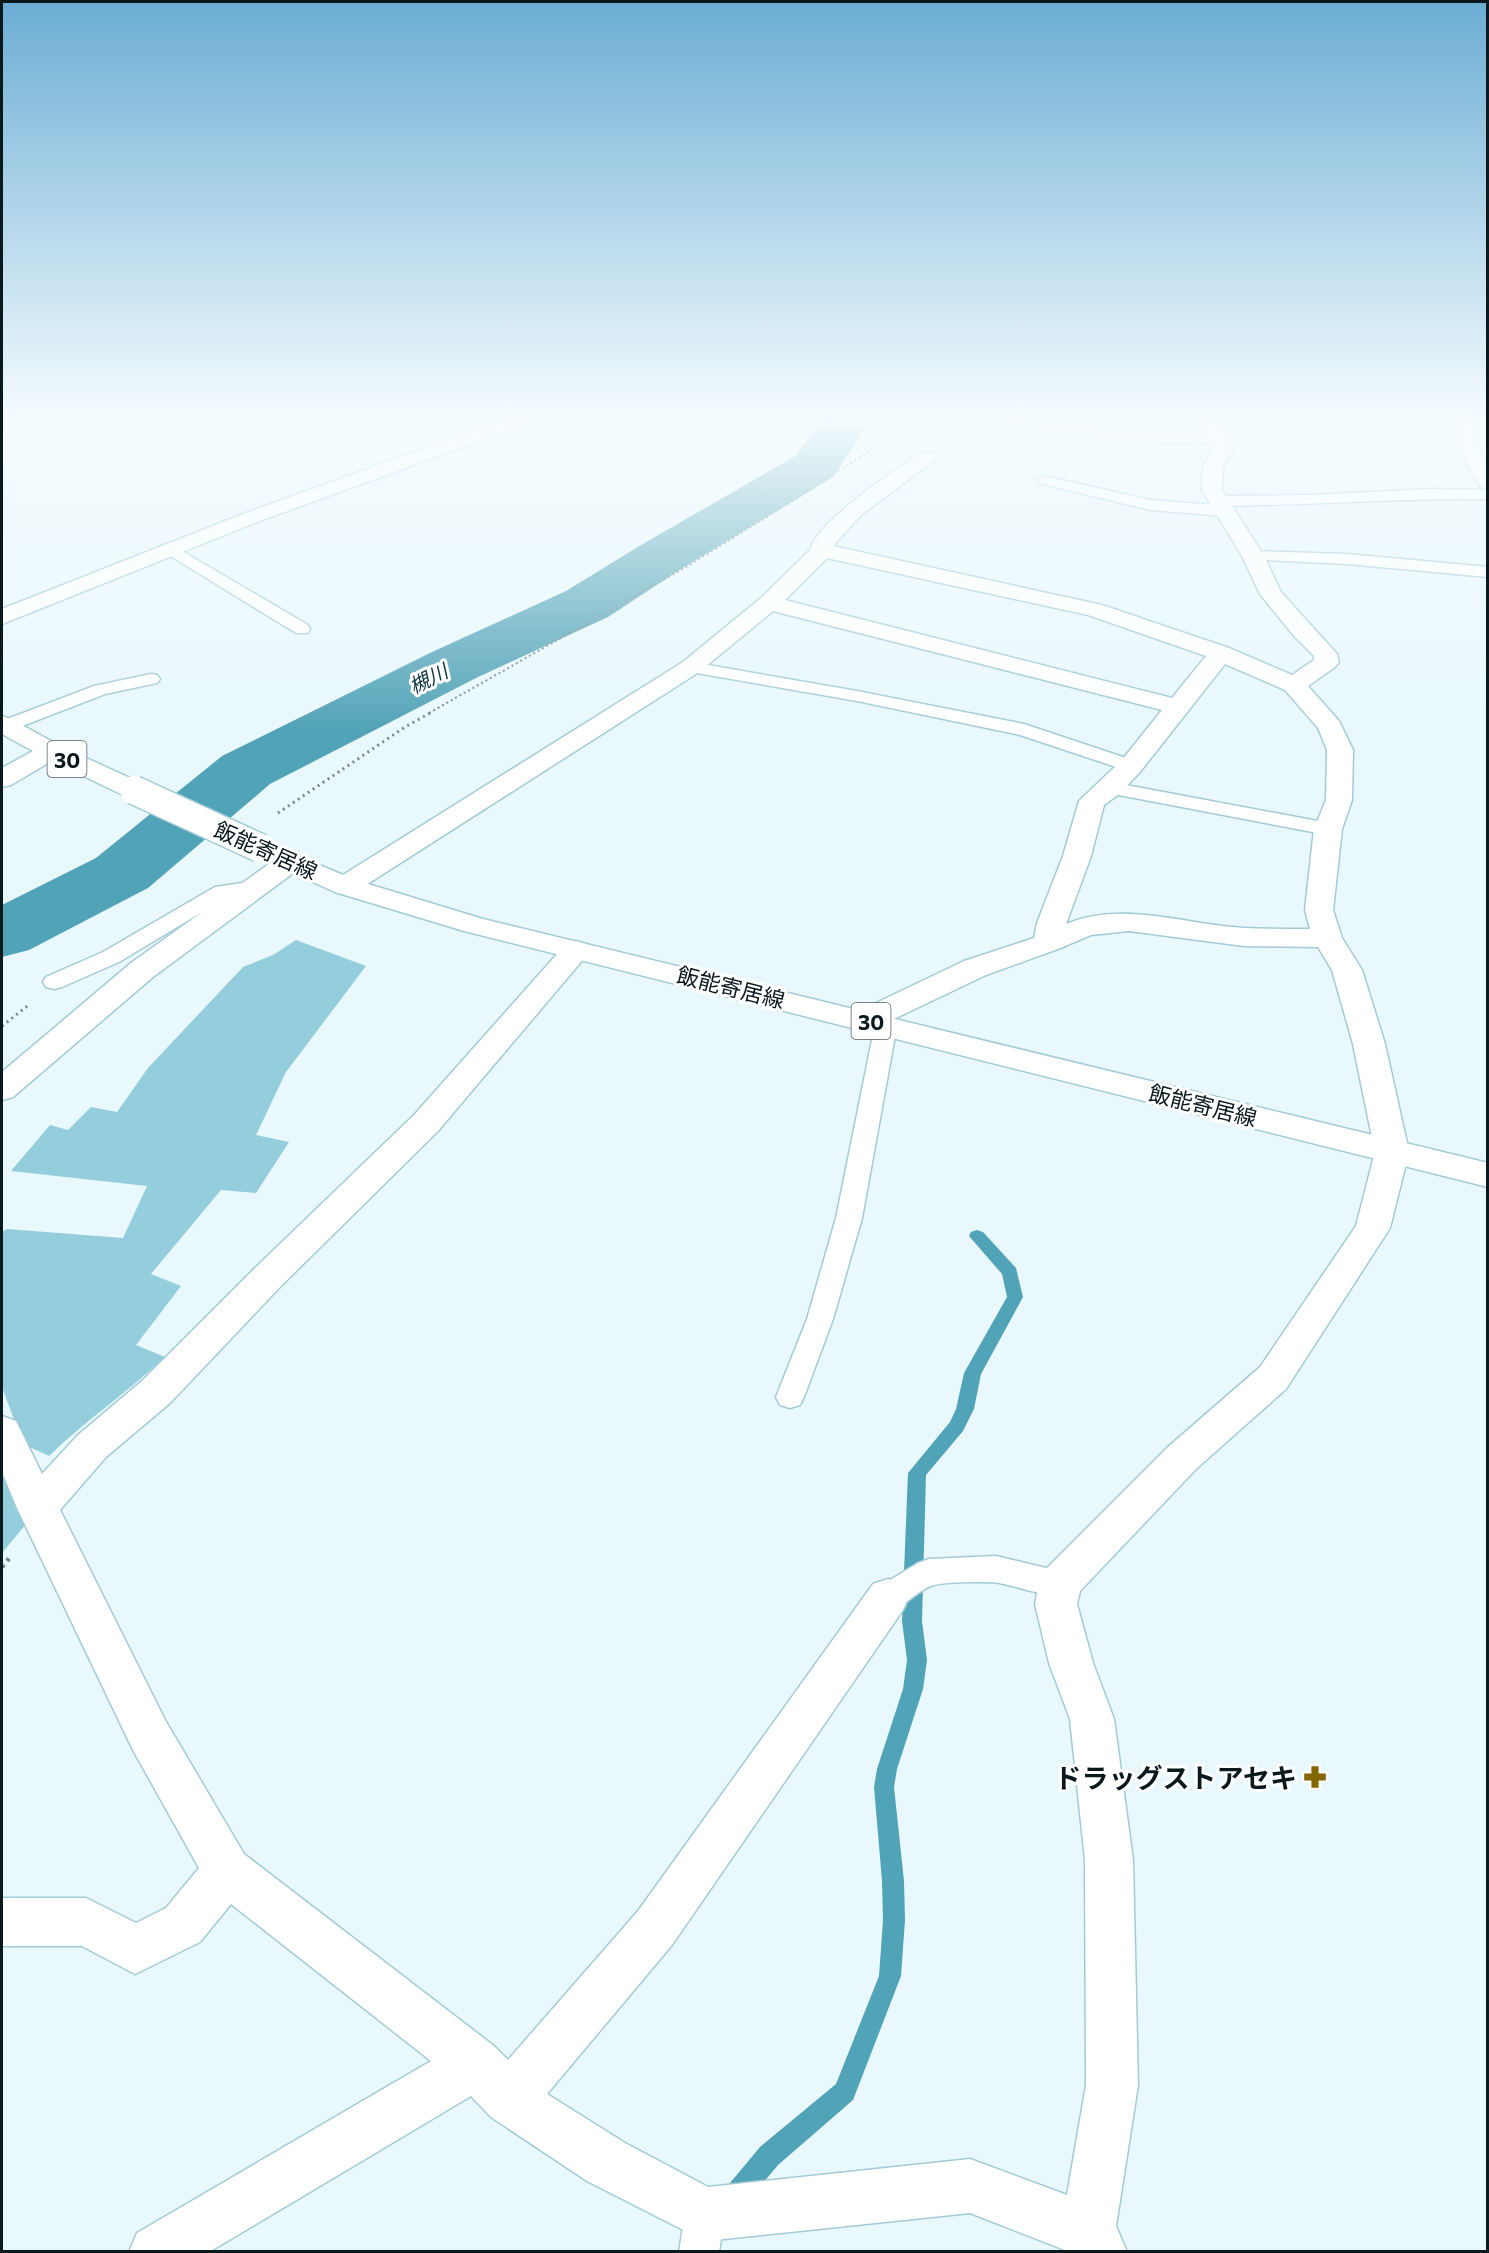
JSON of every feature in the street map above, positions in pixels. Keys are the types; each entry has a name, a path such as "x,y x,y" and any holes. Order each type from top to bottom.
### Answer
{"main road":[{"path":"2,617 239,522"},
{"path":"345,886 691,667 769,603 822,550 822,544 843,522"},
{"path":"1233,522 1253,556 1271,594 1325,654 1327,663 1294,686"},
{"path":"2,1432 149,1735 227,1871 492,2081 702,2233 970,2186 1094,2241 1112,2085 1109,1860 1092,1719 1071,1663 1056,1605 1060,1583 1182,1458 1273,1378 1373,1228 1392,1152 1369,1044 1347,970 1327,938 1319,910 1328,829 1339,800 1341,750 1330,726 1294,686 1221,653 1094,610 822,550"},
{"path":"769,603 1178,707"},
{"path":"1048,943 1052,923 1077,856 1092,801 1110,788 1131,766 1221,653"},
{"name":"飯能寄居線","path":"4,725 51,751 345,886 474,925 876,1022 1488,1175"},
{"path":"2,779 51,751"},
{"path":"2,1089 142,970 290,862"},
{"path":"876,1022 975,968 1048,943 1085,927 1129,921 1244,937 1327,938"},
{"path":"37,1508 92,1446 156,1392 267,1278 426,1123 576,950"},
{"path":"156,2252 492,2081 655,1928 888,1597"},
{"path":"2,1922 86,1923 135,1949 183,1925 227,1871"}],"lane":[{"path":"170,549 302,628"},
{"path":"1253,556 1347,559 1488,572"},
{"path":"691,667 857,696 1024,730 1131,766"},
{"path":"4,725 100,690 150,679"},
{"path":"1110,788 1328,829"},
{"path":"54,982 111,957 222,891 255,887"},
{"path":"790,1397 820,1319 849,1218 876,1022"},
{"path":"888,1597 929,1572 996,1569 1060,1583"}],"path":[{"path":"275,815 405,727 686,567 758,522"},
{"path":"2,1026 54,982"}],"shaded area":[{"path":"296,940 366,966 286,1072 256,1135 289,1142 256,1193 221,1190 151,1274 181,1286 136,1345 165,1357 49,1456 23,1444 2,1387 2,1232 7,1229 123,1238 147,1186 11,1171 50,1125 68,1130 91,1107 117,1112 148,1068 243,967 273,955"},
{"path":"2,1464 26,1524 2,1553"}],"waterway":[{"name":"槻川","path":"2,934 122,873 246,770 454,665 587,604 720,522"},
{"path":"734,2198 769,2156 845,2092 890,1976 894,1920 893,1881 884,1787 887,1769 913,1689 917,1660 912,1621 917,1473 957,1426 965,1409 973,1373 1015,1297 1010,1272 977,1236"}],"place":[{"name":"ドラッグストアセキ","path":"1315,1777"}]}
